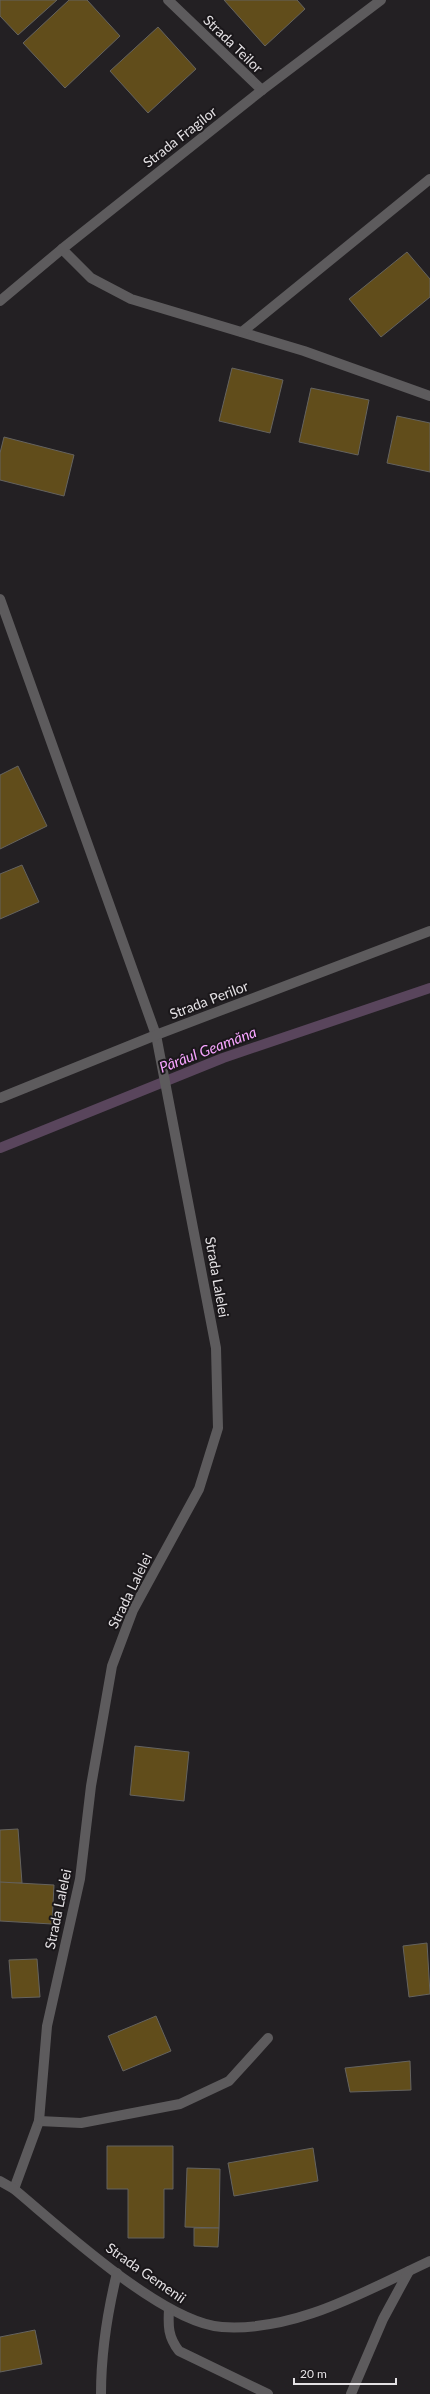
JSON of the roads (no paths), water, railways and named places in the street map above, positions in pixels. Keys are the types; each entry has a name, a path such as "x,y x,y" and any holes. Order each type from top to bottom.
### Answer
{"street":[{"name":"Strada Teilor","path":"168,0 262,90"},
{"name":"Strada Fragilor","path":"0,301 62,249 262,90 381,0"},
{"path":"242,332 430,179"},
{"path":"62,249 92,278 131,299 304,351 430,396"},
{"name":"Strada Lalelei","path":"0,599 156,1035 216,1348 218,1428 199,1489 133,1610 112,1666 92,1786 80,1879 47,2026 39,2121 14,2190"},
{"name":"Strada Perilor","path":"0,1098 156,1035 430,931"},
{"path":"39,2121 81,2123 180,2104 229,2081 268,2038"},
{"name":"Strada Gemenii","path":"0,2181 14,2190 117,2274 169,2309 192,2319 221,2327 282,2322 339,2303 430,2261"},
{"path":"351,2394 383,2319 409,2271"},
{"path":"101,2394 103,2344 107,2314 117,2274"},
{"path":"169,2309 168,2328 171,2341 179,2351 268,2394"}],"waterway":[{"name":"Pârâul Geamăna","path":"0,1148 223,1058 430,988"}]}
